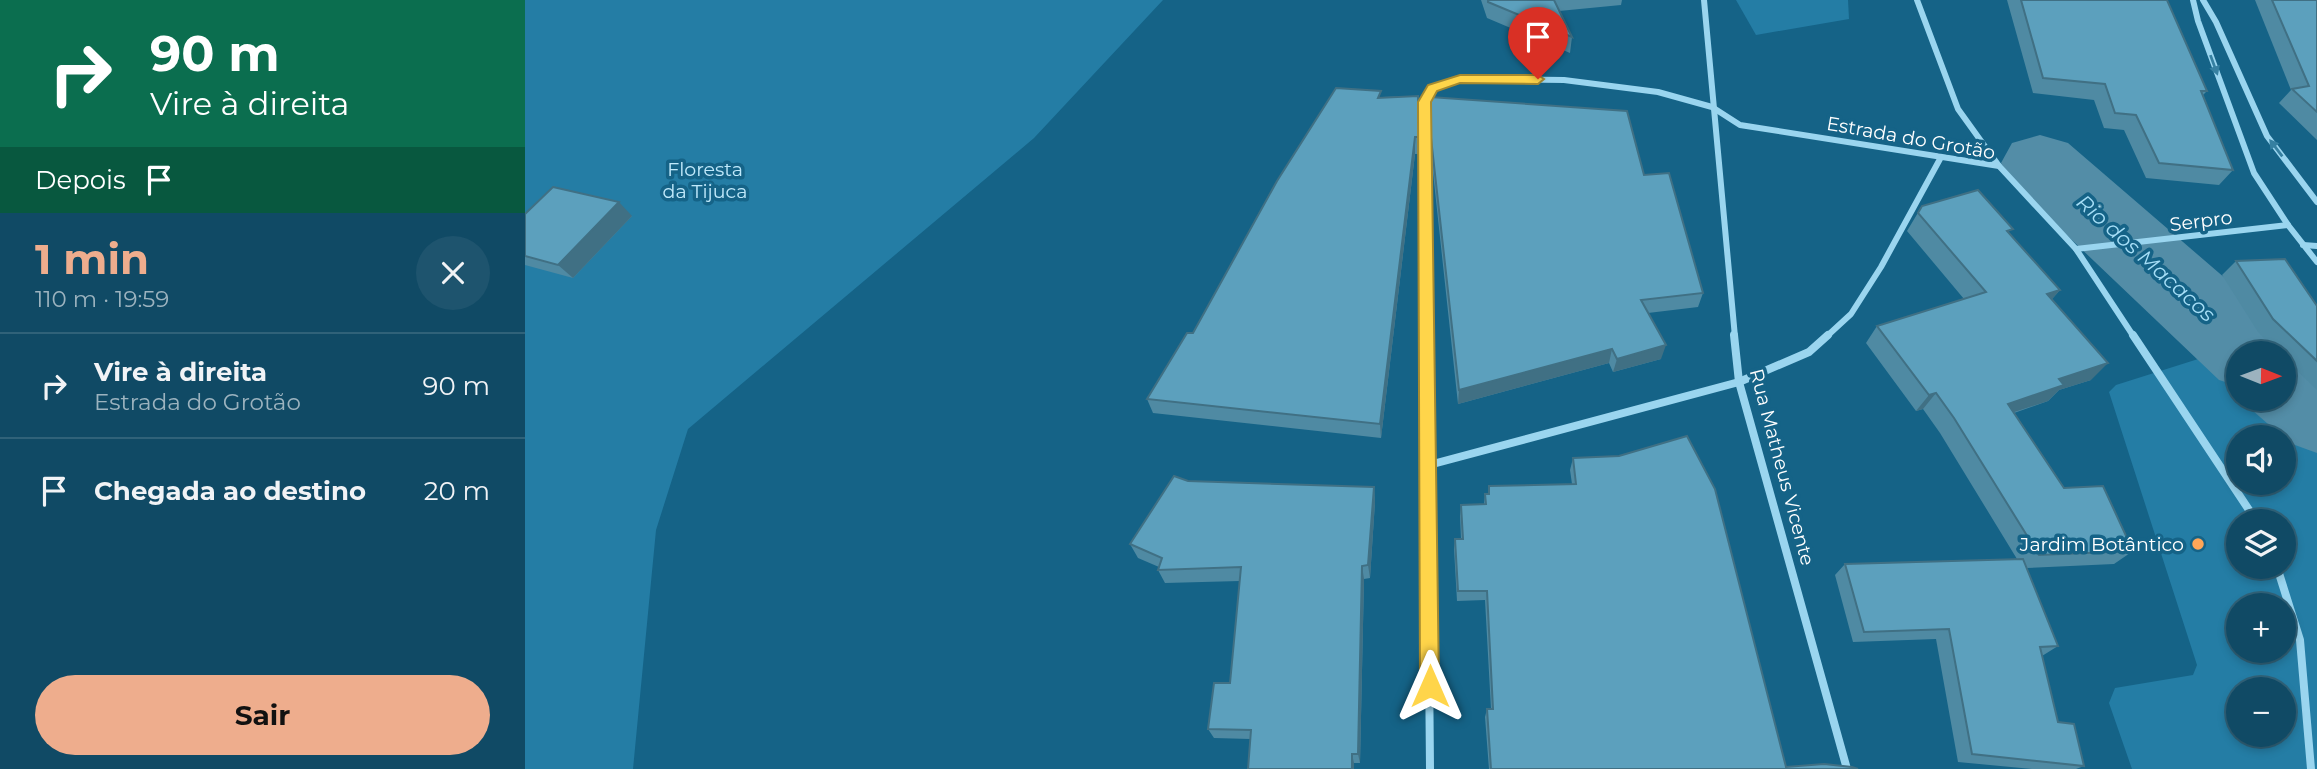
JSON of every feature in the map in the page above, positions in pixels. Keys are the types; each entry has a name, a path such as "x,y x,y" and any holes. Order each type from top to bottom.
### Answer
{"street":[{"name":"Rua Matheus Vicente","path":"1704,0 1739,382 1847,769"},
{"path":"1917,0 1958,109 1999,166"},
{"path":"2193,0 2198,21 2254,173 2288,225 2317,261"},
{"path":"2203,0 2216,22 2267,136 2317,202"},
{"name":"Estrada do Grotão","path":"1429,465 1425,102 1432,88 1460,79 1564,80 1658,92 1712,107 1740,125 1940,159 1999,166 2075,250 2248,509"},
{"path":"1430,769 1429,465 1739,382 1809,352 1851,314 1881,267 1940,159"},
{"name":"Serpro","path":"2075,250 2288,225"},
{"path":"2302,244 2317,246"},
{"path":"2281,579 2300,640 2311,769"}],"green space":[{"name":"Floresta da Tijuca","path":"525,0 1163,0 1034,138 688,429 656,530 633,769 525,769"},
{"path":"1736,0 1848,0 1849,19 1756,35"},
{"name":"Jardim Botântico","path":"2214,354 2226,354 2226,411 2293,411 2317,434 2317,769 2132,769 2109,703 2115,688 2193,675 2197,665 2109,392 2116,385"}],"building":[{"path":"1554,0 1572,37 1488,2"},
{"path":"2021,0 2167,0 2207,91 2201,91 2233,170 2159,163 2136,115 2115,113 2105,84 2043,78"},
{"path":"2272,0 2317,0 2317,112 2292,89 2309,86"},
{"path":"1336,88 1381,91 1378,98 1418,96 1419,137 1415,137 1380,424 1147,399 1187,333 1193,333 1277,181"},
{"path":"1430,97 1627,111 1644,175 1669,173 1703,293 1641,300 1666,345 1617,359 1612,349 1459,390 1431,138"},
{"path":"553,187 619,202 558,265 525,256 525,214"},
{"path":"1978,190 2013,229 2007,231 2060,290 2047,294 2108,363 2059,379 2064,385 2008,404 2064,488 2103,486 2133,551 2039,555 1954,418 1936,393 1929,395 1877,326 1986,292 1918,213 1922,206"},
{"path":"2285,259 2317,306 2317,361 2273,319 2236,261"},
{"path":"1687,436 1715,489 1786,767 1824,764 1858,769 1491,769 1487,709 1493,709 1487,591 1458,591 1455,539 1463,539 1461,505 1486,504 1485,494 1489,494 1489,486 1576,484 1573,458 1619,456"},
{"path":"1174,476 1188,481 1374,487 1368,565 1362,566 1358,754 1352,754 1352,769 1248,769 1251,730 1208,729 1214,683 1230,683 1241,567 1158,570 1162,558 1130,544"},
{"path":"2023,559 2058,646 2040,647 2058,722 2074,724 2084,766 1972,754 1949,629 1864,632 1845,564"}],"waterway":[{"name":"Rio dos Macacos","path":"2040,163 2237,341"},
{"name":"Rio dos Macacos","path":"2296,394 2317,413"}],"place":[{"name":"Jardim Botântico","path":"2198,544"}],"route":[{"path":"1430,686 1425,102 1432,88 1460,79 1538,79"}]}
